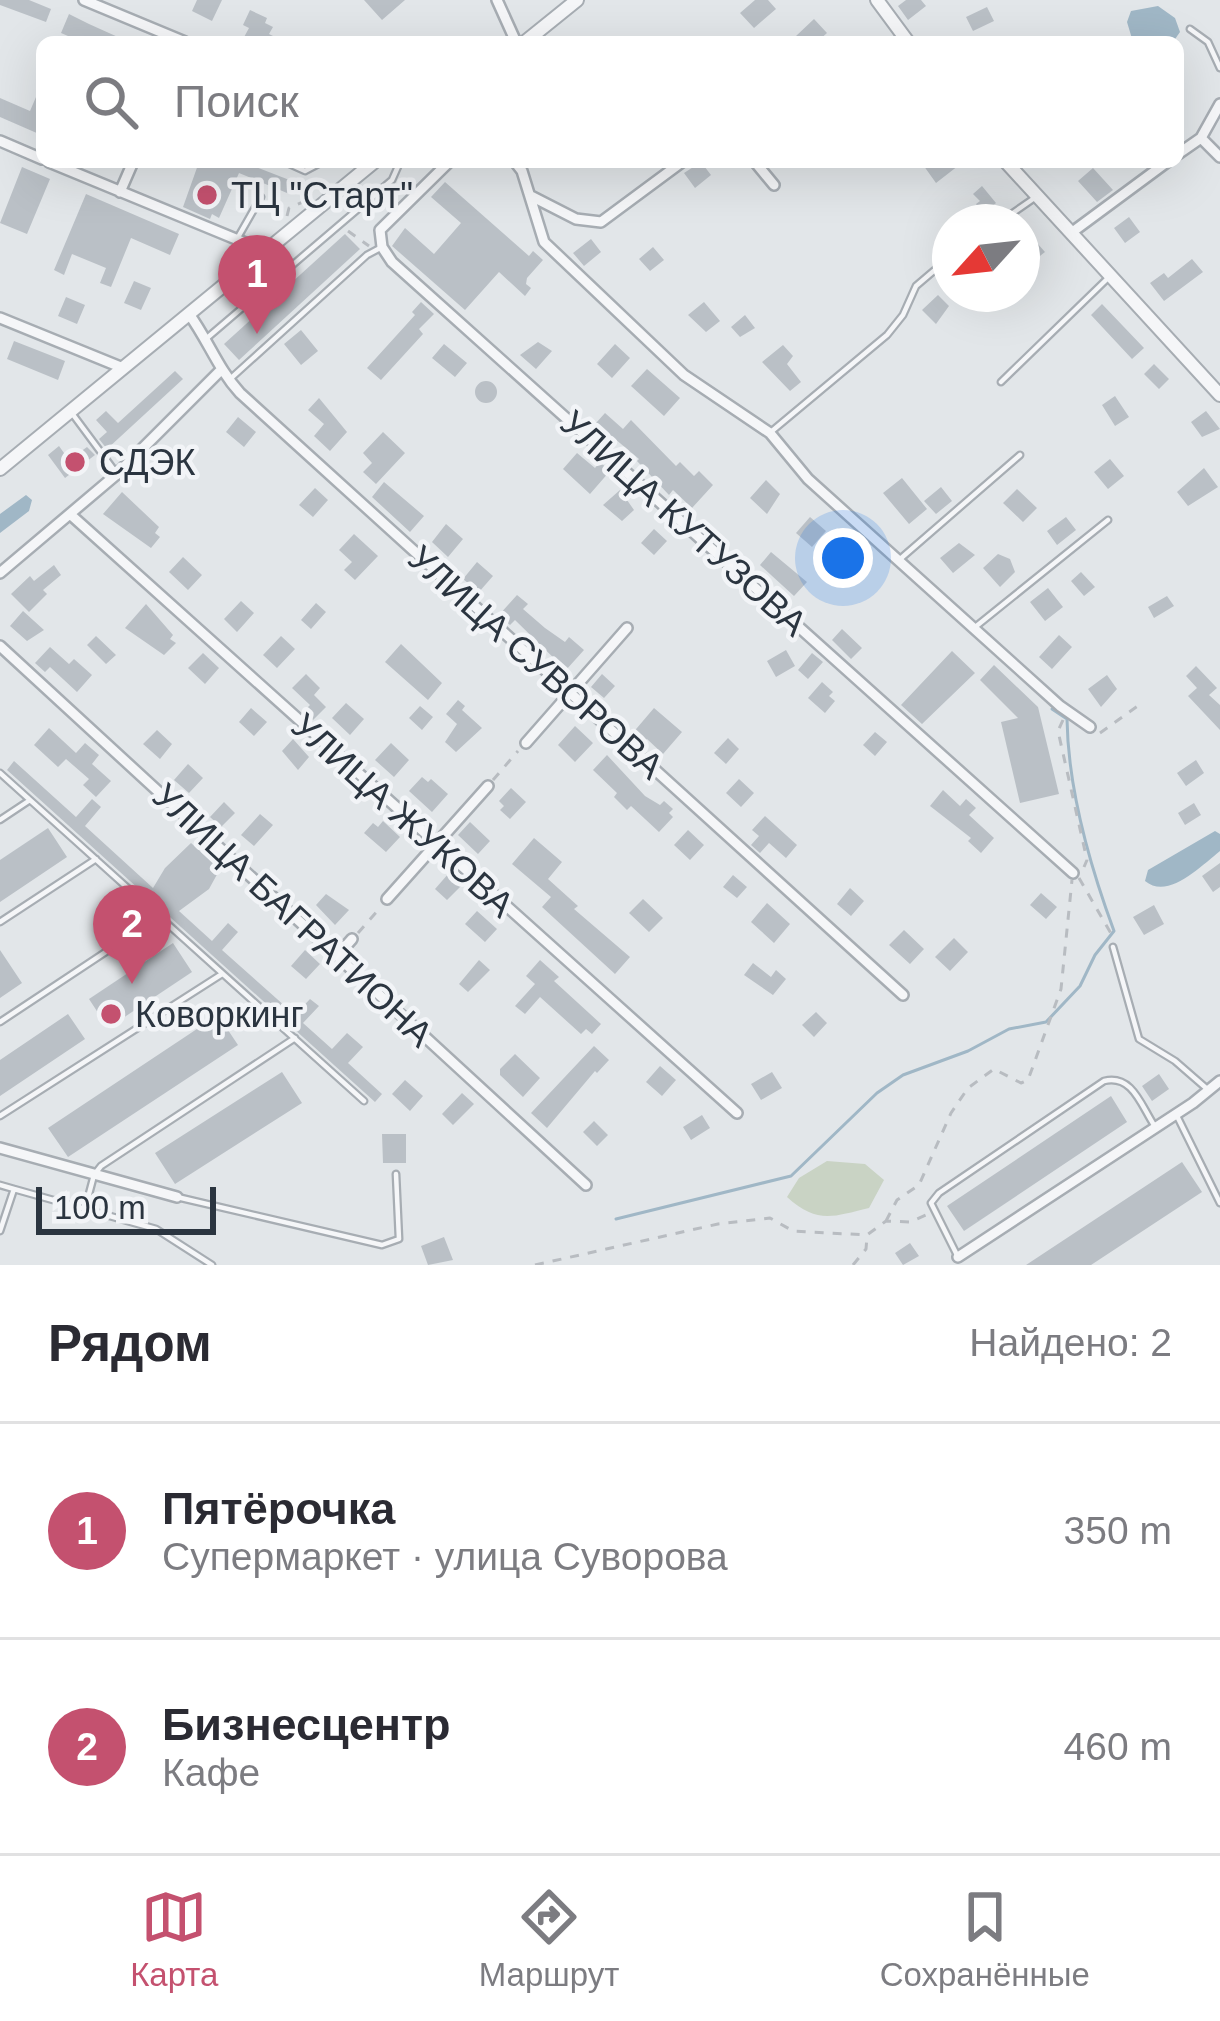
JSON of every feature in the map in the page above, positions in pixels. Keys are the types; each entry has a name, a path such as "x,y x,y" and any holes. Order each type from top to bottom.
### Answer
{"street":[{"path":"85,0 171,36"},
{"path":"497,0 517,36"},
{"path":"528,36 577,0"},
{"path":"878,0 904,36"},
{"path":"1184,150 1202,137 1220,104"},
{"path":"1202,137 1220,157"},
{"path":"0,142 36,157"},
{"path":"62,168 264,252"},
{"path":"120,192 130,168"},
{"path":"0,469 367,168"},
{"path":"382,248 380,230 443,168"},
{"path":"518,168 544,242 684,375 770,433 808,478 1090,727"},
{"path":"531,196 576,219 601,222 674,168"},
{"path":"760,168 773,185"},
{"path":"1011,168 1220,394"},
{"path":"1071,233 1159,168"},
{"name":"УЛИЦА КУТУЗОВА","path":"382,248 392,262 1073,872"},
{"name":"УЛИЦА СУВОРОВА","path":"189,314 229,380 903,995"},
{"path":"0,318 123,368"},
{"path":"0,572 117,474 220,370"},
{"name":"УЛИЦА ЖУКОВА","path":"71,514 736,1113"},
{"path":"526,743 627,628"},
{"name":"УЛИЦА БАГРАТИОНА","path":"0,646 586,1185"},
{"path":"387,899 488,786"},
{"path":"337,956 352,938"},
{"path":"958,1257 1220,1081"},
{"path":"0,1148 177,1197"}],"lane":[{"path":"1190,29 1208,42 1220,68"},
{"path":"207,338 392,181 397,168"},
{"path":"1026,204 1037,196"},
{"path":"237,238 261,197"},
{"path":"229,380 367,255 382,248"},
{"path":"264,252 290,268"},
{"path":"264,252 277,278"},
{"path":"770,433 887,334 903,315 916,286 932,272"},
{"path":"1001,382 1111,276"},
{"path":"71,411 117,474"},
{"path":"899,560 1019,455"},
{"path":"974,628 1108,520"},
{"path":"0,773 364,1101"},
{"path":"0,820 30,800"},
{"path":"0,922 96,859"},
{"path":"0,1022 160,916"},
{"path":"1114,943 1139,1039 1175,1061 1208,1090"},
{"path":"0,1116 223,973"},
{"path":"85,1209 94,1174 101,1166 295,1038"},
{"path":"958,1257 933,1212 931,1203 939,1193 1104,1081 1117,1078 1127,1083 1156,1127"},
{"path":"1176,1114 1220,1203"},
{"path":"177,1197 382,1245 399,1239 396,1174"},
{"path":"0,1185 156,1229 212,1265"},
{"path":"0,1231 14,1190"}],"path":[{"path":"342,224 368,245"},
{"path":"1090,727 1100,734 1142,703"},
{"path":"1067,711 1058,731 1088,860 1082,872 1073,872"},
{"path":"488,786 526,743"},
{"path":"1073,872 1089,890 1114,943"},
{"path":"535,1265 718,1224 770,1218 793,1231 867,1235 886,1220 898,1200 919,1185 951,1113 968,1088 994,1069 1021,1083 1028,1081 1060,989 1073,872"},
{"path":"352,938 387,899"},
{"path":"886,1220 910,1222 933,1212"},
{"path":"853,1265 866,1249 867,1235"}],"green space":[{"path":"827,1161 865,1164 884,1180 869,1208 816,1215 787,1197 799,1178"}],"water":[{"path":"1158,6 1175,18 1180,32 1177,36 1131,36 1127,22 1131,11"},
{"path":"26,495 32,500 29,511 0,533 0,514"},
{"path":"1215,831 1220,834 1220,851 1194,873 1164,887 1145,881 1148,870"}],"building":[{"path":"0,0 29,0 51,9 46,22 0,5"},
{"path":"197,0 222,0 212,21 192,11"},
{"path":"364,0 405,0 382,20"},
{"path":"755,0 768,0 776,9 754,28 740,13"},
{"path":"906,0 921,0 926,6 908,20 898,6"},
{"path":"987,7 994,21 973,31 966,17"},
{"path":"250,10 267,18 273,36 245,36 249,28 243,25"},
{"path":"69,14 116,36 68,36 61,33"},
{"path":"814,19 827,33 824,36 796,36"},
{"path":"36,97 36,133 0,117 0,98 30,111"},
{"path":"22,167 50,179 27,234 0,223"},
{"name":"ТЦ \"Старт\"","path":"197,168 258,168 292,181 287,193 239,173 219,218 183,207"},
{"path":"706,168 711,175 695,188 684,173"},
{"path":"925,168 955,168 936,183"},
{"path":"1093,168 1113,190 1097,202 1078,181"},
{"path":"445,182 529,256 533,251 543,260 527,278 531,288 525,296 499,272 465,310 392,246 405,228 434,254 461,223 431,197"},
{"path":"982,186 996,203 976,204 980,201 973,194"},
{"path":"86,194 179,234 170,255 131,238 111,287 100,283 106,268 72,254 64,275 54,270"},
{"path":"1129,217 1140,232 1125,243 1114,228"},
{"path":"345,234 360,249 239,360 224,344"},
{"path":"591,239 601,252 584,266 573,253"},
{"path":"653,247 664,260 650,271 639,259"},
{"path":"1192,259 1203,272 1164,301 1150,283 1164,273 1168,278"},
{"path":"134,281 151,288 141,310 124,303"},
{"path":"66,297 85,305 77,324 58,316"},
{"path":"932,301 932,312 945,312 936,324 922,310"},
{"path":"421,302 434,314 419,329 423,334 381,380 367,368"},
{"path":"704,302 720,321 706,332 688,315"},
{"path":"1102,304 1144,348 1132,359 1091,315"},
{"path":"745,315 755,328 740,337 731,327"},
{"path":"301,330 318,351 301,365 284,344"},
{"path":"14,341 65,361 58,380 7,359"},
{"path":"538,342 552,351 536,369 520,355"},
{"path":"444,344 467,363 455,377 432,358"},
{"path":"615,344 630,358 612,378 597,364"},
{"path":"783,345 793,356 787,364 801,382 790,391 762,362"},
{"path":"1154,364 1169,379 1159,389 1144,374"},
{"path":"647,369 680,398 664,416 631,386"},
{"path":"175,371 183,379 107,449 99,439 107,432 96,420 106,411 118,423"},
{"path":"486,381 497,392 486,403 475,392"},
{"path":"1115,396 1129,417 1115,426 1102,405"},
{"path":"319,398 347,432 330,451 314,436 324,424 308,410"},
{"path":"1206,411 1220,429 1202,437 1191,422"},
{"path":"605,413 623,429 631,420 676,466 680,462 694,476 699,471 713,485 692,508 673,490 669,495 639,459 596,423"},
{"path":"238,417 256,432 244,447 226,432"},
{"path":"383,432 405,453 376,484 363,472 372,463 363,453"},
{"path":"59,446 69,460 87,447 95,455 65,478 48,455"},
{"path":"577,453 595,468 600,462 610,471 590,494 563,469"},
{"path":"1110,459 1124,476 1108,489 1094,472"},
{"path":"1204,468 1218,487 1188,506 1177,492"},
{"path":"902,478 927,509 909,524 883,493"},
{"path":"766,480 780,494 767,514 750,498"},
{"path":"384,482 424,516 410,532 372,497"},
{"path":"941,487 952,501 936,514 924,501"},
{"path":"315,488 328,500 313,517 299,505"},
{"path":"1017,489 1037,508 1023,522 1003,503"},
{"path":"620,490 634,510 622,521 603,505"},
{"path":"122,492 159,527 155,533 160,537 151,548 103,514"},
{"path":"810,517 826,531 812,547 796,533"},
{"path":"1066,517 1076,530 1057,545 1047,531"},
{"path":"446,524 463,539 448,557 432,542"},
{"path":"839,528 850,538 837,553 826,543"},
{"path":"654,529 667,541 654,555 641,543"},
{"path":"354,534 378,556 355,580 344,570 352,562 339,550"},
{"path":"959,543 975,555 953,573 940,558"},
{"path":"771,552 807,582 794,596 760,565"},
{"path":"998,554 1010,559 1015,572 1000,587 983,568"},
{"path":"183,557 202,575 188,590 169,572"},
{"path":"477,562 493,576 479,592 463,579"},
{"path":"54,565 61,575 43,590 47,594 29,612 11,594 30,576 34,581"},
{"path":"1081,572 1095,587 1084,596 1071,581"},
{"path":"1048,588 1063,607 1045,621 1030,602"},
{"path":"517,595 528,604 523,609 545,628 565,642 569,637 584,650 566,670 515,620 510,625 499,615"},
{"path":"1167,596 1174,606 1154,618 1148,607"},
{"path":"241,601 254,613 237,632 224,619"},
{"path":"316,603 326,612 311,629 301,620"},
{"path":"146,604 176,643 164,655 125,628"},
{"path":"23,611 44,630 27,641 10,626"},
{"path":"842,629 862,648 851,659 832,640"},
{"path":"1059,635 1072,647 1052,669 1039,657"},
{"path":"96,636 116,655 106,664 87,645"},
{"path":"281,636 295,649 277,668 263,655"},
{"path":"401,644 442,683 428,700 385,662"},
{"path":"50,647 69,664 74,659 92,675 77,692 50,667 45,672 35,663"},
{"path":"786,650 795,666 776,677 767,661"},
{"path":"952,651 975,673 922,724 901,705"},
{"path":"203,653 219,668 205,684 188,668"},
{"path":"812,653 823,662 808,679 798,670"},
{"path":"994,665 1038,707 1059,794 1020,803 1001,722 1018,718 980,680"},
{"path":"1196,666 1217,688 1209,695 1220,705 1220,730 1188,696 1197,688 1186,676"},
{"path":"306,674 320,688 314,695 326,707 313,720 303,712 310,705 292,688"},
{"path":"602,674 615,686 604,698 591,687"},
{"path":"1107,675 1117,689 1101,707 1088,689"},
{"path":"822,682 835,701 825,713 808,698"},
{"path":"458,700 482,728 456,752 445,742 457,724 446,714"},
{"path":"346,703 364,719 350,735 332,718"},
{"path":"420,706 433,717 422,730 409,718"},
{"path":"251,708 267,722 254,736 239,722"},
{"path":"654,708 682,732 663,754 647,739 642,744 631,735"},
{"path":"575,726 593,743 575,762 558,745"},
{"path":"49,728 76,753 85,743 99,755 92,764 111,781 96,797 83,785 89,779 66,759 58,767 34,745"},
{"path":"157,730 172,744 160,759 143,744"},
{"path":"875,732 887,742 875,756 863,745"},
{"path":"728,738 739,749 726,764 714,753"},
{"path":"293,739 309,757 298,770 282,751"},
{"path":"391,743 409,760 394,777 375,760"},
{"path":"607,755 645,796 673,809 669,813 673,817 659,832 631,806 627,810 593,770"},
{"path":"1196,760 1204,773 1186,786 1177,773"},
{"path":"14,761 76,817 92,799 101,807 85,826 153,888 165,868 191,843 220,869 209,889 179,911 212,941 228,923 238,932 222,950 295,1015 310,999 319,1006 303,1023 332,1049 347,1033 363,1047 348,1063 382,1094 375,1102 7,770"},
{"path":"188,764 203,778 189,793 174,780"},
{"path":"422,777 448,794 432,812 409,791"},
{"path":"739,779 754,793 741,807 726,793"},
{"path":"511,788 526,802 510,819 500,810 504,806 499,801"},
{"path":"943,790 960,806 966,799 976,808 969,815 994,838 981,853 968,841 971,838 930,806"},
{"path":"224,802 235,813 221,827 210,817"},
{"path":"1194,803 1201,815 1185,825 1178,813"},
{"path":"260,814 273,825 254,846 241,835"},
{"path":"765,816 797,845 786,858 769,843 760,853 751,845 759,836 752,830"},
{"path":"383,821 400,837 386,852 364,833 373,823 378,827"},
{"path":"470,822 490,841 478,854 458,835"},
{"path":"48,828 67,857 0,902 0,860"},
{"path":"688,830 704,845 690,860 674,845"},
{"path":"534,838 562,862 548,879 578,906 574,909 630,957 615,974 542,907 551,897 512,864"},
{"path":"1220,863 1220,887 1213,892 1202,876"},
{"path":"449,873 462,885 447,900 435,889"},
{"path":"733,875 747,887 737,898 723,887"},
{"path":"850,888 864,901 851,916 837,904"},
{"path":"1041,893 1057,907 1046,919 1030,905"},
{"path":"326,894 349,910 335,925 316,905"},
{"path":"643,899 663,918 649,932 629,913"},
{"path":"767,903 790,924 774,943 751,922"},
{"path":"1154,905 1164,924 1144,935 1133,917"},
{"path":"477,911 497,929 485,942 465,924"},
{"path":"904,930 924,949 910,964 889,945"},
{"path":"954,938 968,952 950,971 935,957"},
{"path":"173,943 192,972 108,1028 89,999"},
{"path":"0,950 22,983 0,998"},
{"path":"305,950 320,964 306,979 291,966"},
{"path":"479,960 490,970 468,992 459,984"},
{"path":"540,960 559,977 554,981 601,1024 592,1034 586,1029 581,1034 540,997 525,1014 515,1006 535,984 526,976"},
{"path":"753,963 771,977 776,970 786,979 773,995 744,975"},
{"path":"816,1012 827,1023 814,1037 802,1025"},
{"path":"68,1014 85,1039 0,1096 0,1060"},
{"path":"218,1015 238,1045 68,1157 48,1128"},
{"path":"594,1046 609,1060 547,1128 531,1113"},
{"path":"515,1054 540,1078 523,1097 500,1075"},
{"path":"660,1066 676,1080 662,1096 646,1082"},
{"path":"282,1072 302,1103 175,1184 155,1153"},
{"path":"772,1072 782,1088 761,1100 751,1084"},
{"path":"1159,1074 1169,1089 1152,1101 1142,1086"},
{"path":"405,1080 423,1096 410,1111 392,1094"},
{"path":"462,1093 474,1104 453,1125 442,1114"},
{"path":"1111,1096 1127,1122 964,1231 947,1206"},
{"path":"702,1115 710,1128 691,1140 683,1127"},
{"path":"594,1121 608,1135 597,1146 583,1132"},
{"path":"382,1134 406,1134 406,1163 383,1163"},
{"path":"1182,1162 1202,1192 1091,1265 1026,1265"},
{"path":"444,1237 453,1260 428,1265 421,1246"},
{"path":"910,1243 919,1256 903,1265 895,1253"}],"waterway":[{"path":"616,1219 791,1176 877,1093 903,1075 968,1051 1009,1029 1046,1022 1080,986 1114,931 1082,827 1067,719 1052,709"}],"place":[{"name":"ТЦ \"Старт\"","path":"207,195"},
{"name":"Пятёрочка","path":"257,334"},
{"name":"СДЭК","path":"75,462"},
{"name":"Бизнесцентр","path":"132,984"},
{"name":"Коворкинг","path":"111,1014"}]}
